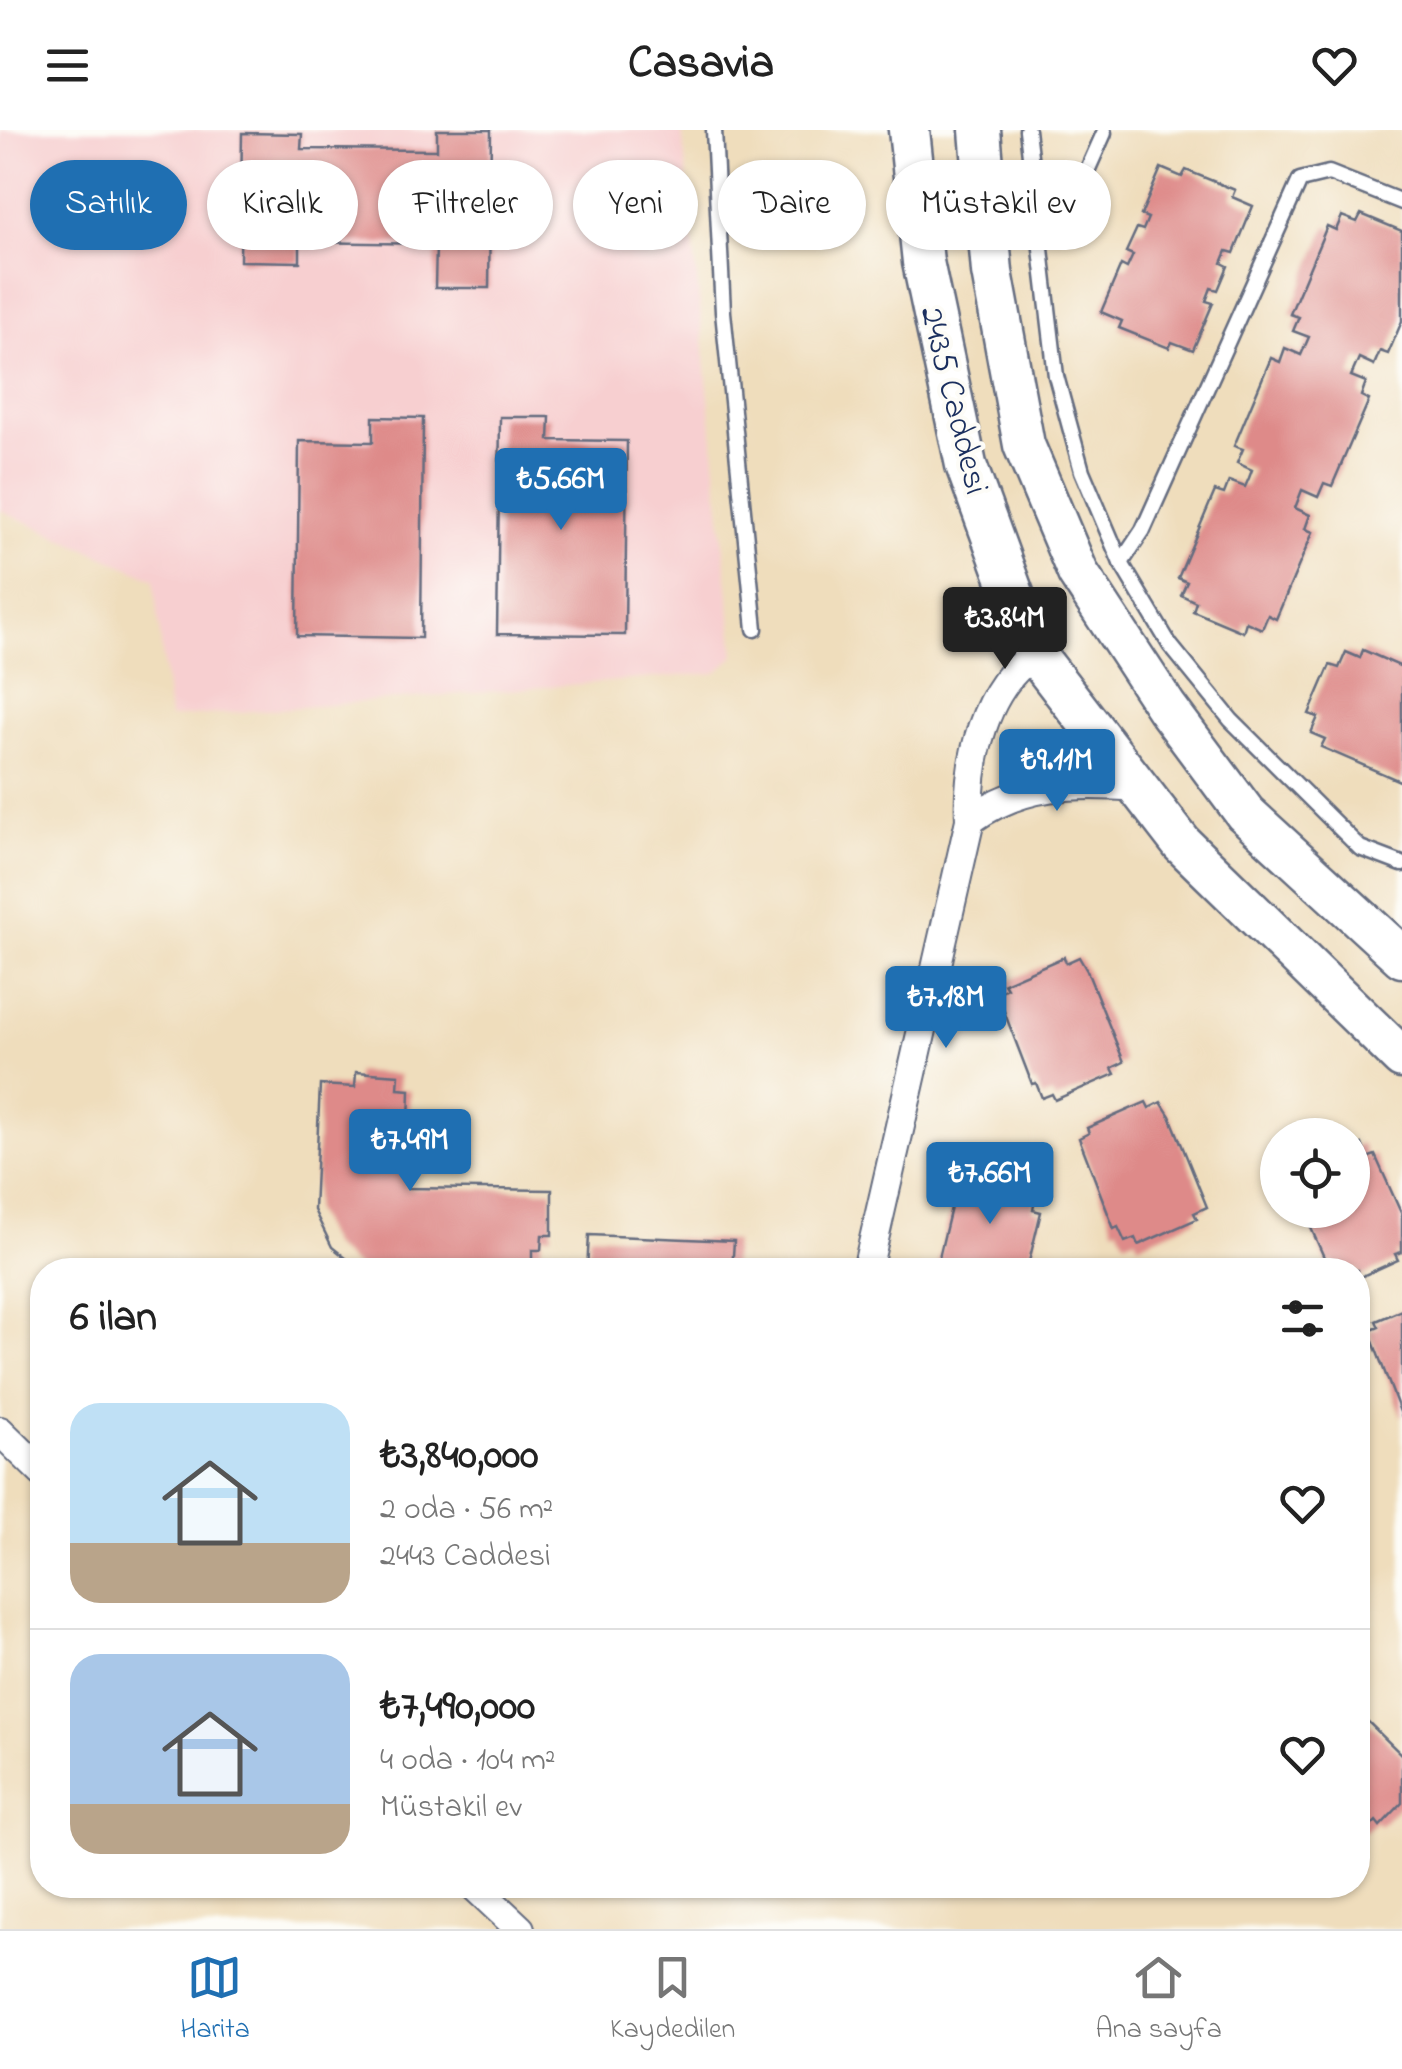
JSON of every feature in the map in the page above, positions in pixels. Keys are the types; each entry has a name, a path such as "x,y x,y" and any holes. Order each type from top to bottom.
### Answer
{"street":[{"name":"2435 Caddesi","path":"909,130 923,262 966,465 1035,654 1182,844 1402,1058"},
{"name":"2435 Caddesi","path":"980,130 992,272 1024,444 1078,572 1166,707 1245,814 1402,957"},
{"path":"870,1258 970,820 974,758 998,689 1035,654"},
{"path":"970,820 1012,797 1059,784 1136,787"},
{"path":"0,1431 30,1460"},
{"path":"487,1898 520,1929"}],"lane":[{"path":"714,130 723,312 755,629"},
{"path":"1027,130 1030,160"},
{"path":"1092,160 1104,133"},
{"path":"1121,562 1142,530 1300,180 1329,173 1402,202"},
{"path":"1040,250 1048,326 1068,424 1082,471 1121,562 1170,645 1231,720 1360,848 1402,864"}],"shaded area":[{"path":"0,130 682,130 685,160 573,160 573,250 694,250 735,656 716,673 169,718 154,579 0,510"}],"building":[{"path":"437,130 491,130 491,160 378,160 378,243 358,243 358,160 242,160 242,133 302,134 301,149 437,150"},
{"path":"1161,168 1182,177 1186,170 1235,190 1232,197 1253,206 1234,253 1227,251 1222,263 1228,266 1218,290 1211,288 1206,301 1213,303 1193,350 1172,342 1169,348 1119,328 1122,321 1101,312 1121,265 1127,268 1133,255 1126,252 1137,228 1143,230 1148,218 1141,215"},
{"path":"1361,214 1402,231 1402,321 1388,354 1380,351 1374,365 1359,358 1351,376 1366,382 1361,396 1369,400 1332,486 1324,483 1318,497 1302,490 1295,508 1310,515 1305,529 1313,532 1276,619 1268,615 1262,629 1246,622 1243,632 1193,611 1196,602 1181,595 1187,582 1178,578 1215,491 1224,494 1229,481 1245,487 1249,478 1252,470 1237,463 1243,449 1234,446 1271,358 1280,362 1285,348 1301,355 1309,337 1293,331 1299,317 1290,314 1327,226 1336,230 1342,216 1357,222"},
{"path":"240,250 300,250 300,262 240,261"},
{"path":"436,250 489,250 489,288 435,288"},
{"path":"373,417 423,418 421,638 297,636 299,441 373,442"},
{"path":"500,417 550,417 549,440 627,441 625,635 497,634"},
{"path":"1363,650 1402,667 1402,782 1321,747 1325,739 1311,733 1318,717 1309,714 1330,665 1339,668 1346,652 1360,658"},
{"path":"1064,957 1066,963 1079,957 1087,971 1124,1062 1112,1068 1115,1074 1055,1100 1052,1094 1042,1098 1036,1083 1032,1084 997,993 1007,988 1004,983"},
{"path":"356,1072 399,1075 398,1089 410,1090 407,1188 552,1190 552,1235 542,1235 541,1250 532,1250 532,1258 346,1258 332,1247 314,1210 320,1085 355,1087"},
{"path":"1146,1102 1149,1108 1161,1102 1170,1116 1207,1207 1194,1213 1197,1219 1138,1245 1135,1238 1125,1242 1118,1227 1114,1229 1079,1138 1089,1133 1087,1128"},
{"path":"1375,1155 1402,1215 1402,1252 1395,1254 1398,1260 1370,1273 1370,1258 1324,1258 1311,1228 1370,1228 1370,1157"},
{"path":"982,1173 1025,1184 1023,1192 1036,1195 1033,1210 1041,1212 1030,1258 939,1258 955,1191 962,1193 965,1178 980,1182"},
{"path":"589,1235 734,1241 733,1258 588,1258"},
{"path":"1402,1310 1402,1417 1370,1334 1379,1327 1376,1321"},
{"path":"1370,1724 1402,1755 1402,1803 1380,1826 1376,1821 1370,1827"}]}
